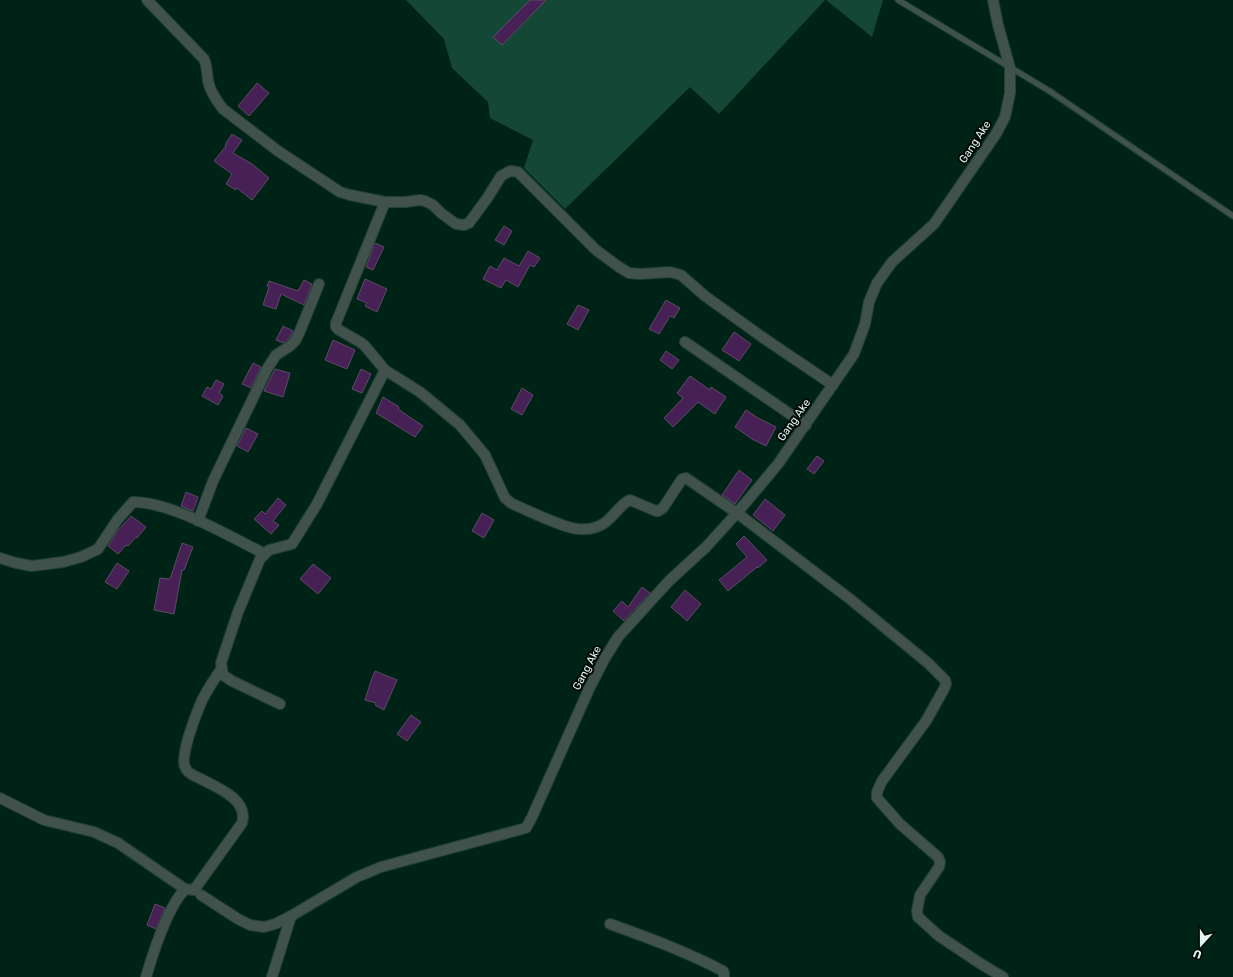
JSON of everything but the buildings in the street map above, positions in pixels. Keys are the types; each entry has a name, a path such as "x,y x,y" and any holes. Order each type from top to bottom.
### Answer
{"street":[{"path":"147,0 204,59 208,82 222,109 278,151 340,192 385,202 425,201 433,205 456,224 464,226 469,223 501,176 510,171 518,172 596,250 619,267 629,273 640,274 670,272 681,275 712,301 833,385"},
{"name":"Gang Ake","path":"291,916 357,877 381,867 526,828 588,689 618,637 664,586 706,547 778,464 854,354 865,324 869,302 877,284 892,262 934,224 996,134 1005,117 1010,93 1010,68 998,25 993,0"},
{"path":"385,202 336,327 365,346 385,370 420,392 460,425 485,455 505,498 511,503 569,528 592,529 604,524 626,501 630,500 656,511 660,510 663,508 682,479 686,478 737,513 856,604 946,680 944,689 926,721 882,781 877,792 877,798 900,824 938,857 940,862 939,867 920,895 917,911 918,917 939,936 1003,977"},
{"path":"198,521 213,481 267,369 276,355 295,341 319,284"},
{"path":"685,342 806,425"},
{"path":"280,704 223,676 221,663 238,612 260,559 269,550 292,544 317,504 385,370"},
{"path":"0,558 32,566 63,562 81,557 98,549 118,519 133,502 143,502 166,508 198,521 265,554"},
{"path":"0,798 44,820 94,832 118,843 184,889 194,890 242,823 243,818 243,813 235,799 189,773 185,768 184,761 185,748 200,705 222,668"},
{"path":"146,977 166,922 179,895 184,889"},
{"path":"201,895 250,925 264,927 291,916"},
{"path":"272,977 291,916"},
{"path":"610,924 705,961 723,971 724,977"}],"lane":[{"path":"898,0 1051,92 1233,216"}],"green space":[{"path":"406,0 825,0 719,114 690,87 565,209 524,168 533,140 490,118 488,102 452,68 444,39"},
{"path":"826,0 883,0 872,37"}]}
